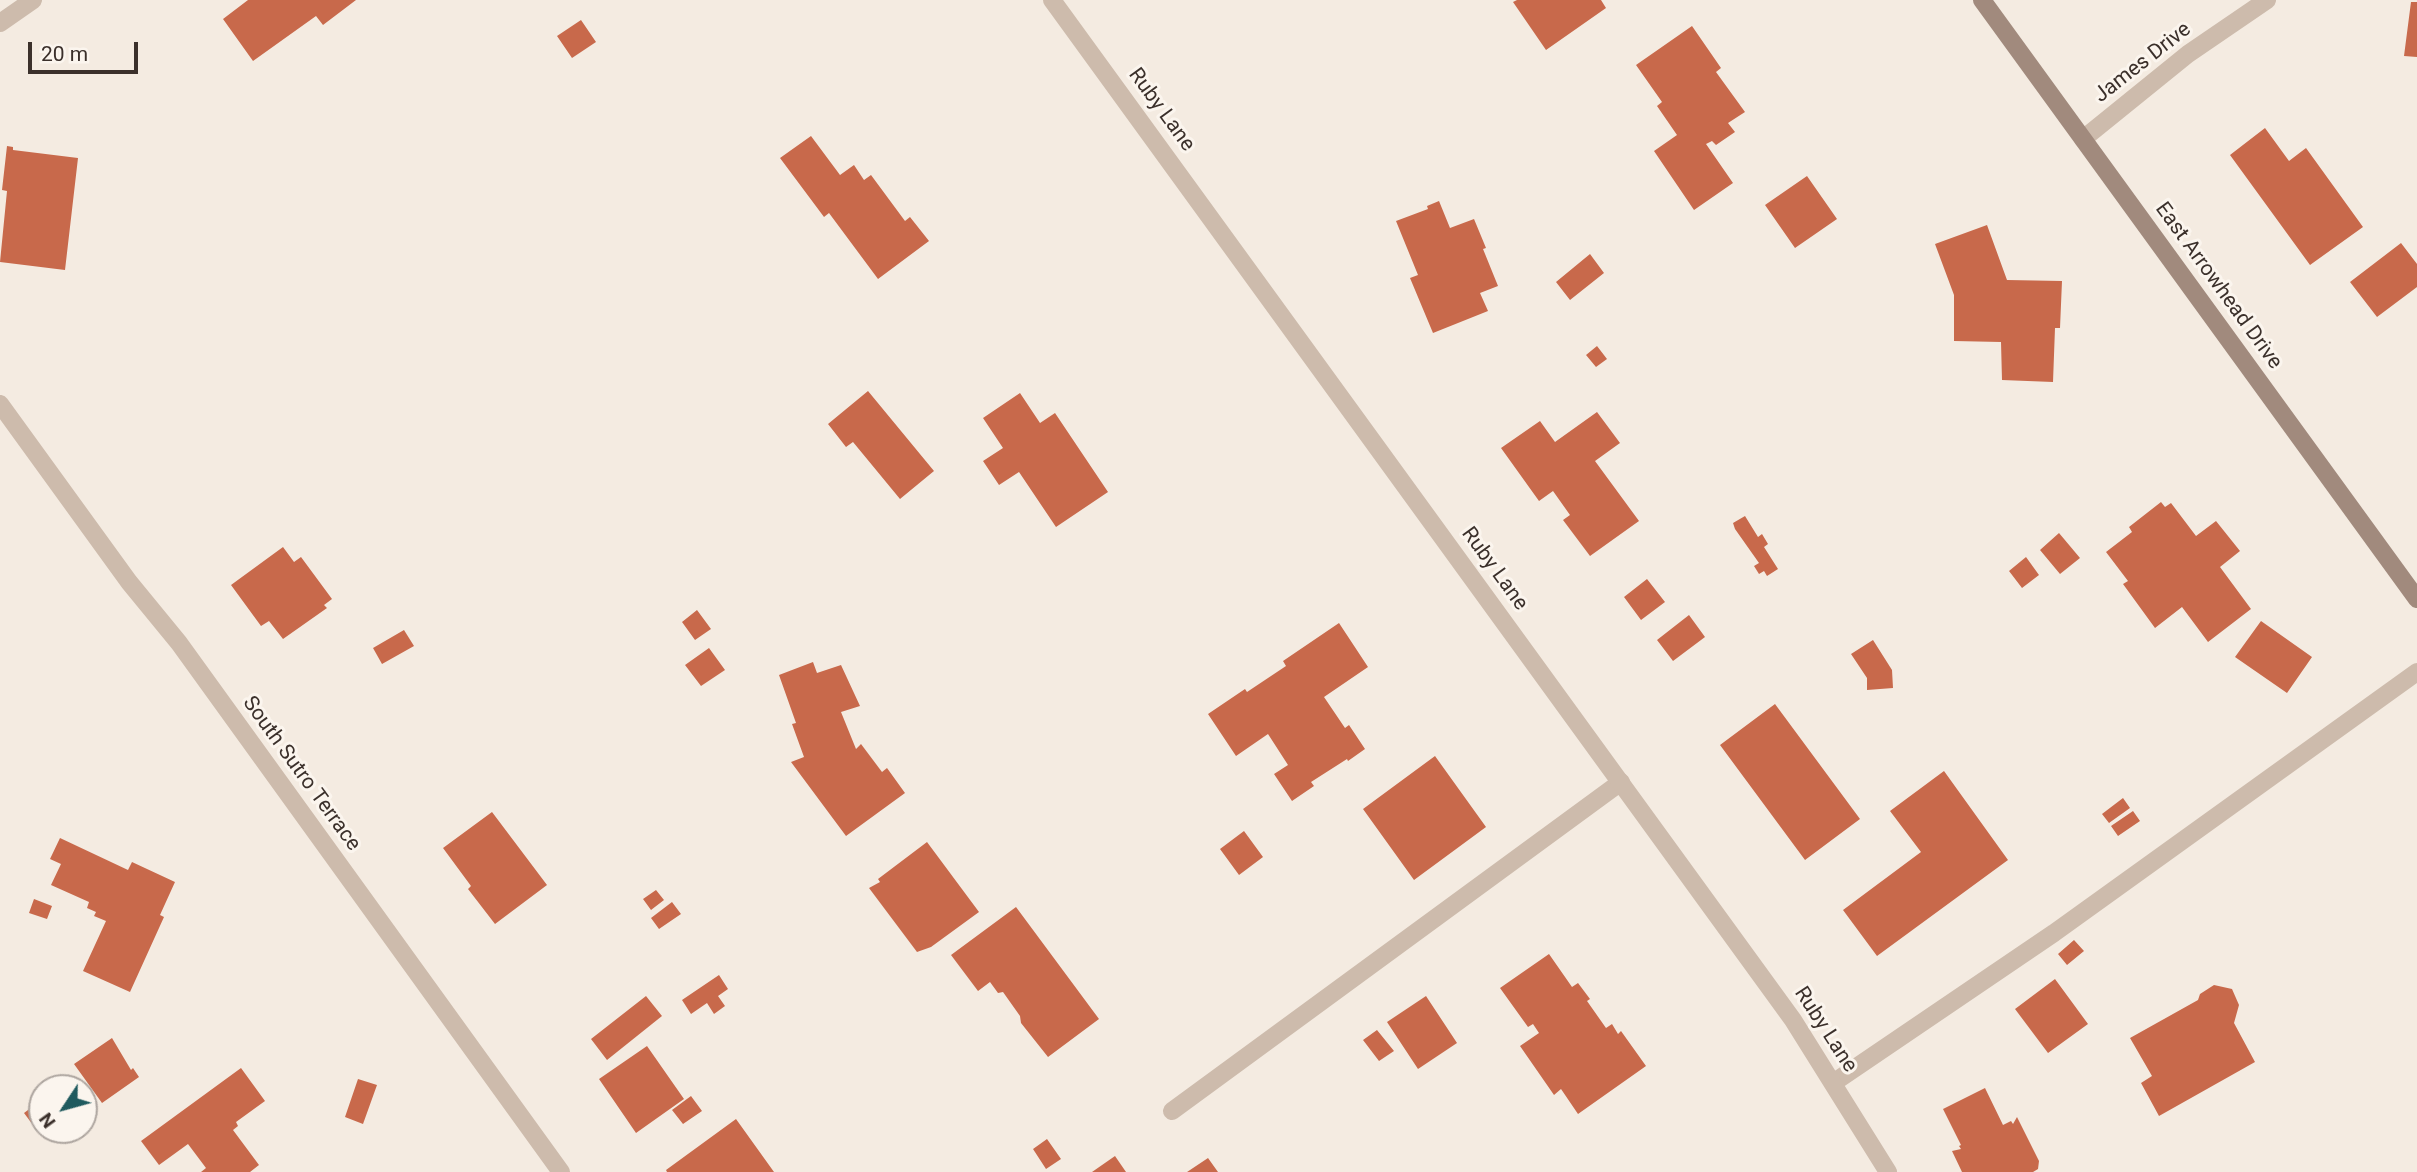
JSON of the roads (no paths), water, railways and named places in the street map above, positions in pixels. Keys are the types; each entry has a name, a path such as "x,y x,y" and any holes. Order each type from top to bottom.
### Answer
{"street":[{"path":"0,23 33,0"},
{"name":"Ruby Lane","path":"1052,0 1793,1020 1888,1172"},
{"name":"East Arrowhead Drive","path":"1982,0 2417,599"},
{"name":"James Drive","path":"2083,139 2188,54 2267,0"},
{"name":"South Sutro Terrace","path":"0,404 129,582 179,643 561,1172"},
{"path":"1833,1083 2054,933 2417,673"},
{"path":"1172,1111 1621,782"}]}
